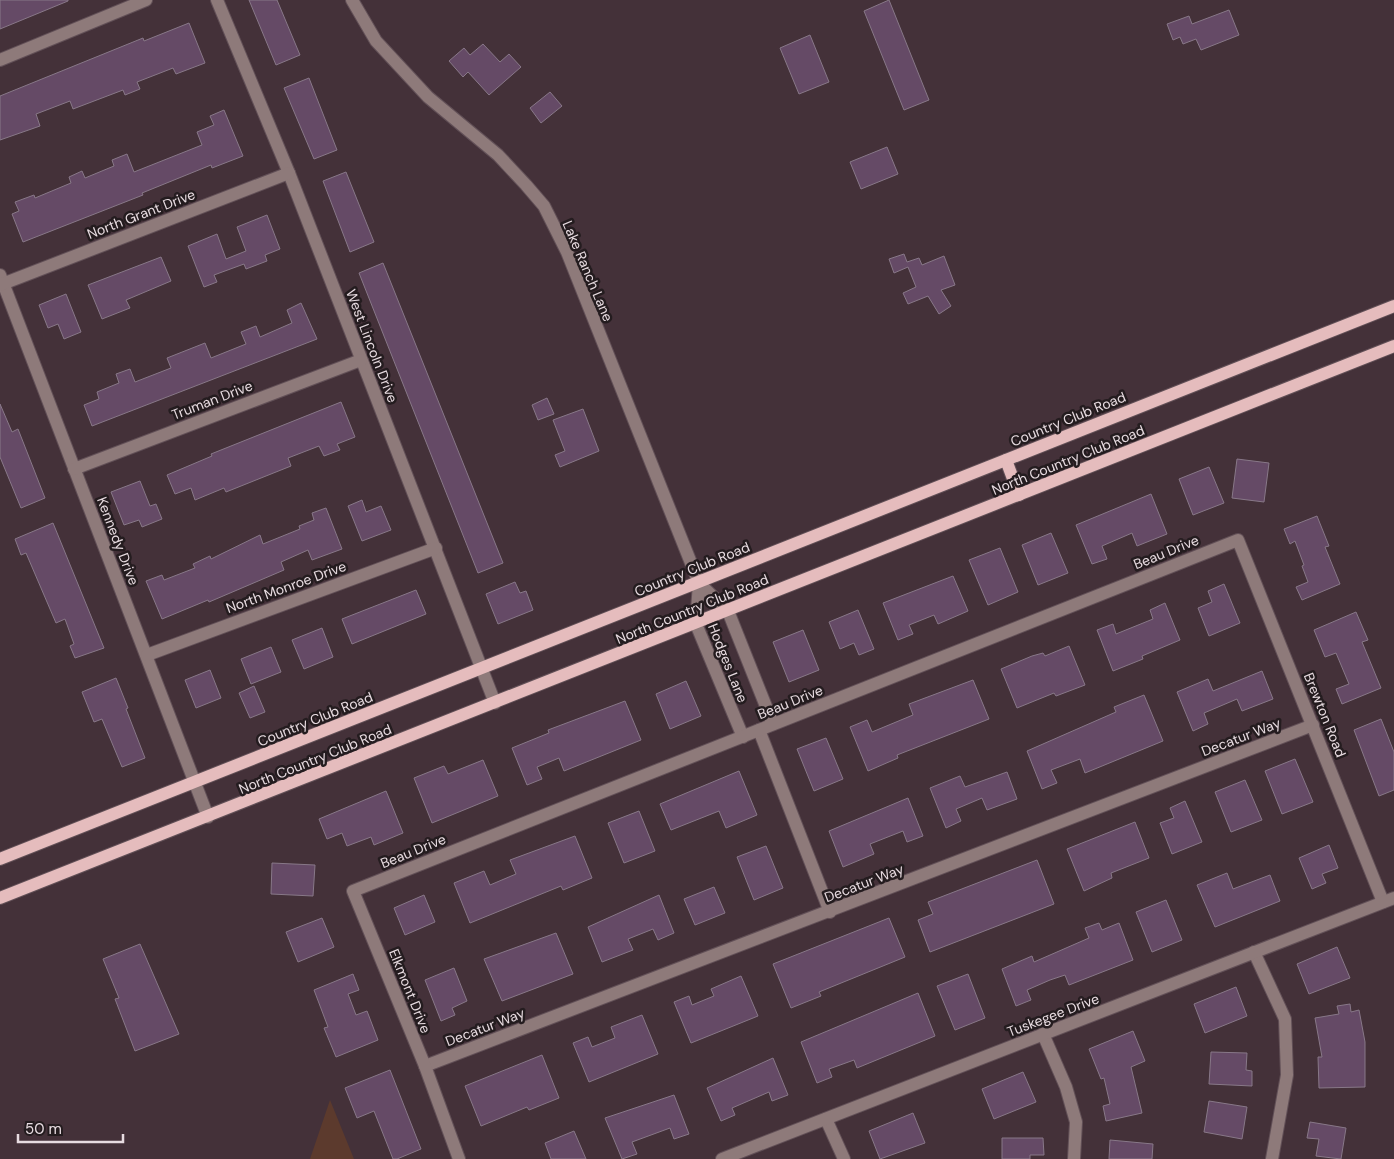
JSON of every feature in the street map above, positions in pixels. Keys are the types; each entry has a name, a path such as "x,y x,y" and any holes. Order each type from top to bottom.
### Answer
{"main road":[{"name":"Country Club Road","path":"0,859 1394,306"},
{"name":"North Country Club Road","path":"0,898 1394,346"},
{"path":"1006,460 1020,495"}],"street":[{"path":"0,60 146,0"},
{"name":"West Lincoln Drive","path":"217,0 289,173 496,703"},
{"name":"Lake Ranch Lane","path":"352,0 383,48 428,97 498,155 544,206 567,252 699,583"},
{"name":"North Grant Drive","path":"1,281 289,173"},
{"name":"Kennedy Drive","path":"1,281 208,817"},
{"name":"Truman Drive","path":"74,469 361,360"},
{"name":"Beau Drive","path":"353,891 1238,540"},
{"name":"Brewton Road","path":"1238,540 1313,725 1388,900"},
{"name":"North Monroe Drive","path":"147,655 436,548"},
{"name":"Hodges Lane","path":"699,583 728,611 773,724"},
{"name":"Hodges Lane","path":"699,583 696,624 742,736"},
{"name":"Decatur Way","path":"425,1066 1313,725"},
{"path":"759,730 830,912"},
{"name":"Elkmont Drive","path":"353,891 425,1066 459,1159"},
{"name":"Tuskegee Drive","path":"722,1159 1388,900"},
{"path":"1254,952 1285,1020 1288,1075 1272,1159"},
{"path":"1043,1034 1066,1087 1076,1122 1074,1159"},
{"path":"826,1119 844,1159"}],"shaded area":[{"path":"330,1100 354,1159 310,1159"}],"building":[{"path":"0,0 68,0 68,1 0,29"},
{"path":"249,0 277,0 300,55 276,65"},
{"path":"889,0 929,100 904,110 864,11"},
{"path":"1229,10 1239,35 1201,50 1196,39 1183,44 1180,37 1173,40 1167,24 1189,16 1192,24"},
{"path":"189,23 205,63 176,74 173,68 137,82 140,89 125,95 123,90 73,109 70,101 36,114 40,126 0,140 0,96 143,38 144,41"},
{"path":"810,35 829,82 799,94 780,48"},
{"path":"483,44 500,62 509,54 521,67 489,95 468,72 463,77 449,61 464,48 470,55"},
{"path":"309,78 337,150 314,159 284,88"},
{"path":"550,92 562,106 541,123 530,108"},
{"path":"224,110 243,156 212,168 211,165 142,193 143,195 23,242 12,214 19,211 15,202 34,195 35,198 71,183 69,177 82,171 85,178 114,166 112,160 127,154 134,172 202,145 197,132 214,125 210,116"},
{"path":"887,147 898,174 861,189 850,162"},
{"path":"346,172 374,242 350,252 323,181"},
{"path":"267,215 280,249 265,255 267,261 246,269 244,264 214,275 217,282 204,287 188,246 217,234 226,259 246,251 237,227"},
{"path":"904,254 907,262 919,258 922,265 944,256 955,285 941,290 951,306 939,314 928,296 908,304 903,293 916,287 908,267 894,273 889,259"},
{"path":"161,257 171,281 126,300 130,308 102,319 88,285"},
{"path":"383,263 503,563 478,573 359,273"},
{"path":"66,294 81,332 64,339 58,324 48,328 39,305"},
{"path":"301,303 317,339 92,426 84,405 99,399 97,392 119,383 116,374 130,369 135,382 171,368 167,358 205,343 211,358 246,344 241,332 256,326 260,337 292,323 287,310"},
{"path":"547,398 554,414 538,420 532,405"},
{"path":"341,402 355,437 337,444 340,450 324,456 319,446 288,458 291,466 226,492 224,488 195,500 191,488 175,494 167,475 212,456 211,454"},
{"path":"0,404 12,432 18,429 45,498 21,508 0,457"},
{"path":"583,409 599,451 560,467 555,455 565,451 553,420"},
{"path":"1237,459 1269,463 1264,502 1232,498"},
{"path":"1209,467 1224,503 1193,515 1179,479"},
{"path":"140,481 150,506 156,504 162,519 142,527 139,520 124,525 111,492"},
{"path":"1151,494 1167,534 1137,546 1132,533 1102,546 1107,559 1092,564 1076,525"},
{"path":"362,500 366,512 381,506 391,530 362,541 348,506"},
{"path":"326,508 342,549 312,560 308,550 281,562 284,570 209,602 208,600 162,619 146,581 162,575 164,580 195,568 193,564 210,556 211,559 260,535 263,544 300,529 299,526 314,520 312,513"},
{"path":"1317,516 1329,546 1325,547 1340,584 1302,600 1296,587 1308,582 1302,566 1304,565 1295,541 1290,544 1284,529"},
{"path":"53,523 104,648 75,658 70,646 74,644 65,619 56,623 26,553 21,555 15,539"},
{"path":"1051,533 1068,573 1038,585 1022,545"},
{"path":"1000,548 1018,592 988,605 969,560"},
{"path":"953,576 968,611 938,624 934,615 909,625 913,634 898,640 883,603"},
{"path":"515,582 520,593 526,591 533,610 498,624 486,594"},
{"path":"1224,584 1240,623 1209,636 1198,608 1212,602 1208,591"},
{"path":"416,590 426,614 352,644 342,619"},
{"path":"1165,603 1180,640 1142,656 1143,659 1113,671 1097,630 1113,624 1116,634 1153,619 1150,610"},
{"path":"858,610 874,649 859,655 854,643 840,649 829,622"},
{"path":"1356,612 1368,640 1362,642 1381,688 1342,704 1336,689 1349,684 1336,653 1325,657 1314,630"},
{"path":"322,628 333,657 304,669 292,640"},
{"path":"803,630 819,670 789,682 773,642"},
{"path":"1069,646 1085,685 1056,696 1054,693 1017,708 1001,669 1032,656 1043,653 1045,656"},
{"path":"271,647 281,672 251,684 241,659"},
{"path":"210,670 221,698 196,708 185,680"},
{"path":"1262,671 1273,699 1242,711 1237,699 1204,713 1208,724 1193,731 1177,692 1208,679 1213,691"},
{"path":"116,678 145,758 122,767 102,719 94,722 82,692"},
{"path":"973,680 989,719 897,755 898,758 868,771 850,727 867,720 872,732 913,715 909,704"},
{"path":"686,681 701,716 670,729 656,694"},
{"path":"254,686 265,712 250,718 239,693"},
{"path":"1144,695 1163,741 1085,773 1080,759 1051,770 1057,783 1042,789 1027,751 1116,712 1114,707"},
{"path":"625,701 641,740 564,771 559,758 537,767 542,779 527,785 512,748 549,733 548,730"},
{"path":"1381,719 1394,752 1394,790 1379,796 1354,730"},
{"path":"826,738 843,779 814,791 797,749"},
{"path":"1295,759 1313,802 1282,814 1265,771"},
{"path":"483,760 498,796 432,823 414,778 444,766 448,774"},
{"path":"739,771 757,815 726,828 719,811 671,830 660,804"},
{"path":"1007,772 1017,799 987,810 982,798 956,809 961,821 946,828 930,788 960,776 965,787"},
{"path":"1245,780 1262,820 1231,832 1215,792"},
{"path":"386,791 403,833 374,845 371,837 347,846 342,833 327,839 319,819"},
{"path":"908,798 923,836 907,842 903,831 870,844 874,854 843,867 829,831"},
{"path":"1185,801 1202,842 1172,854 1160,823 1174,818 1170,808"},
{"path":"639,811 655,851 624,863 608,823"},
{"path":"1135,822 1149,858 1111,873 1112,878 1084,891 1067,849"},
{"path":"575,836 592,878 563,890 561,886 470,923 454,883 484,871 490,885 516,874 510,860"},
{"path":"1329,845 1338,868 1322,874 1326,883 1312,889 1299,858"},
{"path":"766,846 783,888 754,900 737,857"},
{"path":"1037,860 1054,904 930,952 918,920 933,914 928,902"},
{"path":"272,863 315,865 313,896 271,894"},
{"path":"1227,873 1233,889 1270,875 1280,901 1215,927 1197,885"},
{"path":"714,887 725,913 695,925 684,899"},
{"path":"424,895 435,922 405,935 394,908"},
{"path":"659,895 674,933 658,940 653,929 628,939 633,950 602,962 588,927"},
{"path":"1166,900 1182,940 1152,952 1136,912"},
{"path":"322,918 334,947 298,962 286,932"},
{"path":"889,918 905,957 819,992 821,996 791,1008 773,964"},
{"path":"1099,923 1102,930 1119,923 1133,960 1069,985 1065,975 1050,980 1027,990 1031,1000 1016,1006 1002,969 1032,956 1034,962 1089,938 1085,928"},
{"path":"556,933 573,974 502,1001 484,959"},
{"path":"140,944 179,1034 135,1051 115,999 119,998 103,959"},
{"path":"1337,947 1350,978 1309,994 1297,964"},
{"path":"454,968 467,1001 452,1008 455,1015 441,1021 425,980"},
{"path":"353,974 359,990 348,994 356,1015 367,1011 378,1040 336,1057 324,1028 328,1027 314,990"},
{"path":"968,974 985,1018 955,1030 937,986"},
{"path":"741,976 758,1016 691,1043 674,1002 689,996 692,1005 714,996 711,989"},
{"path":"1236,987 1247,1016 1205,1033 1194,1004"},
{"path":"918,993 935,1036 857,1068 854,1060 829,1069 832,1077 817,1083 801,1042"},
{"path":"1350,1004 1351,1012 1359,1010 1365,1042 1365,1087 1319,1088 1318,1057 1322,1057 1315,1018 1339,1014 1337,1006"},
{"path":"642,1015 658,1054 589,1082 573,1043 588,1037 592,1047 615,1038 611,1027"},
{"path":"1133,1031 1145,1061 1131,1067 1142,1113 1106,1121 1103,1106 1110,1104 1104,1078 1101,1079 1089,1049"},
{"path":"1211,1052 1247,1053 1246,1070 1252,1071 1252,1086 1209,1084"},
{"path":"542,1055 559,1098 529,1110 527,1107 481,1126 465,1086"},
{"path":"773,1058 788,1095 772,1101 769,1092 732,1108 735,1115 721,1121 707,1088"},
{"path":"390,1070 421,1149 397,1159 393,1159 374,1111 357,1118 345,1088"},
{"path":"1023,1072 1036,1102 994,1119 982,1089"},
{"path":"674,1095 689,1134 674,1139 670,1128 632,1142 637,1154 622,1159 605,1118"},
{"path":"1209,1101 1247,1107 1242,1139 1204,1132"},
{"path":"913,1113 925,1143 880,1159 869,1131"},
{"path":"1310,1122 1346,1128 1341,1159 1316,1156 1319,1139 1307,1138"},
{"path":"574,1131 586,1159 551,1159 545,1143"},
{"path":"1002,1138 1043,1138 1044,1155 1030,1155 1030,1159 1002,1159"},
{"path":"1110,1140 1153,1144 1152,1159 1109,1159"}]}
